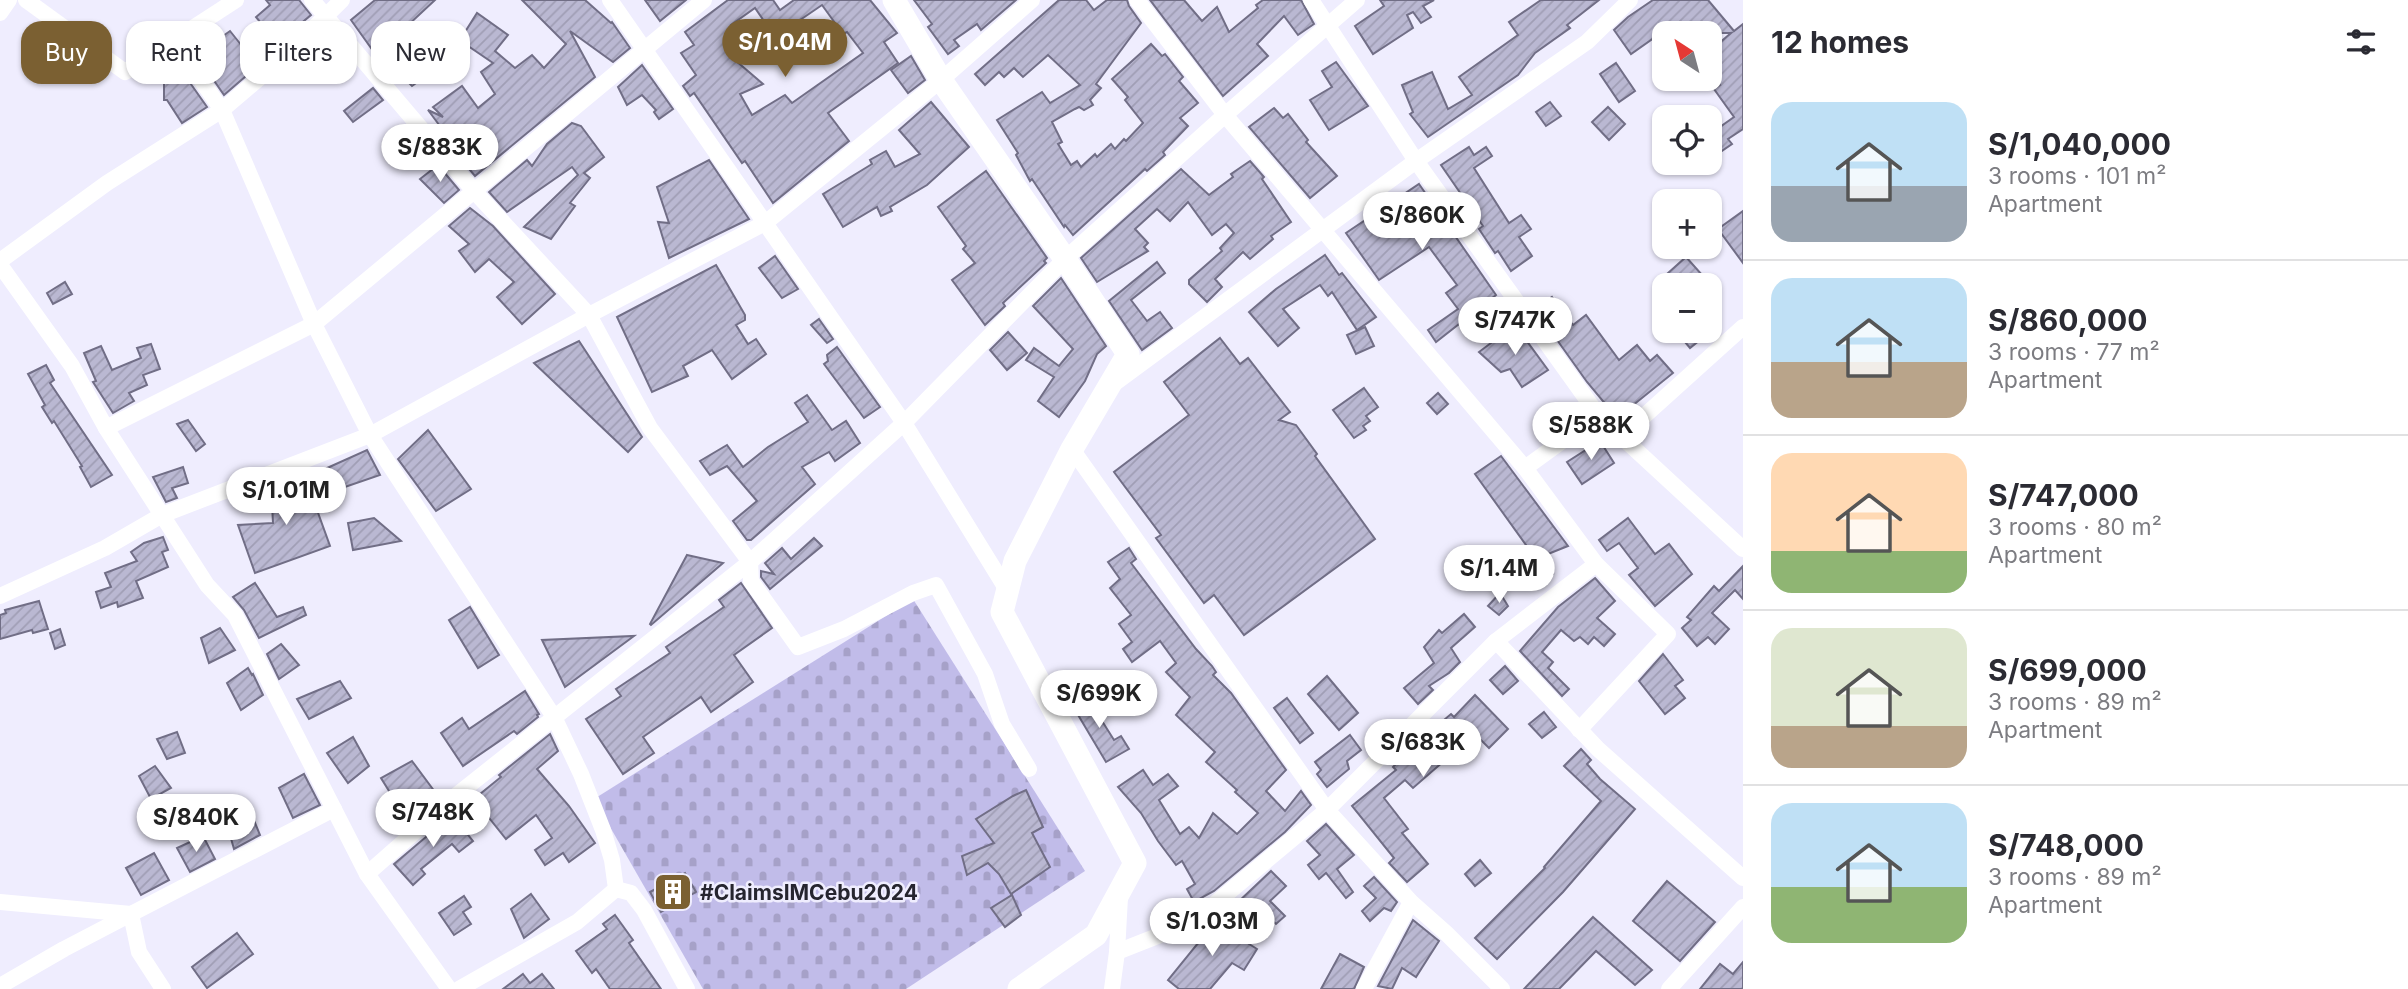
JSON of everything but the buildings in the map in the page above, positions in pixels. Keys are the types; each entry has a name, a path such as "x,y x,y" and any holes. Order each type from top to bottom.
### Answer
{"street":[{"path":"0,13 9,0"},
{"path":"26,0 126,71"},
{"path":"203,21 236,0"},
{"path":"312,0 474,191 589,315 650,428 750,562 751,581 798,647 844,629 913,593 936,585 985,674 1002,724 1029,769"},
{"path":"342,0 282,58 222,110 107,183 0,263 72,366 106,428 207,585 235,615 367,874 449,989"},
{"path":"610,0 904,423 1007,590"},
{"path":"106,428 314,324 704,0"},
{"path":"894,0 941,80 1128,354 1072,449 1015,561 1002,612 1135,863 1096,935 1019,989"},
{"path":"0,596 105,548 162,515 370,435 589,315 765,223 941,80 1032,0"},
{"path":"1137,0 1224,115 1525,468 1596,564 1668,634 1580,730"},
{"path":"1311,0 1416,161 1598,415 1743,550"},
{"path":"367,874 458,793 750,562 904,423 1065,259 1224,115 1357,0"},
{"path":"1110,387 1416,161 1587,42 1630,0"},
{"path":"204,84 222,110 314,324 370,435 554,717 603,830 612,860 616,889"},
{"path":"1621,436 1743,327"},
{"path":"1525,468 1598,415"},
{"path":"1072,449 1327,810 1411,902 1502,989"},
{"path":"1117,952 1193,922 1327,810 1496,641 1596,564"},
{"path":"1496,641 1598,749 1743,878"},
{"path":"0,986 64,949 334,809"},
{"path":"459,989 577,922 616,889"},
{"path":"616,889 631,893 644,910 687,989"},
{"path":"1112,989 1121,889"},
{"path":"0,902 131,914"},
{"path":"1364,989 1411,902"},
{"path":"1669,989 1743,907"},
{"path":"131,914 139,952 163,989"}],"green space":[{"path":"913,599 1085,871 906,989 703,989 594,799"}],"place":[{"name":"#ClaimsIMCebu2024","path":"673,892"}]}
